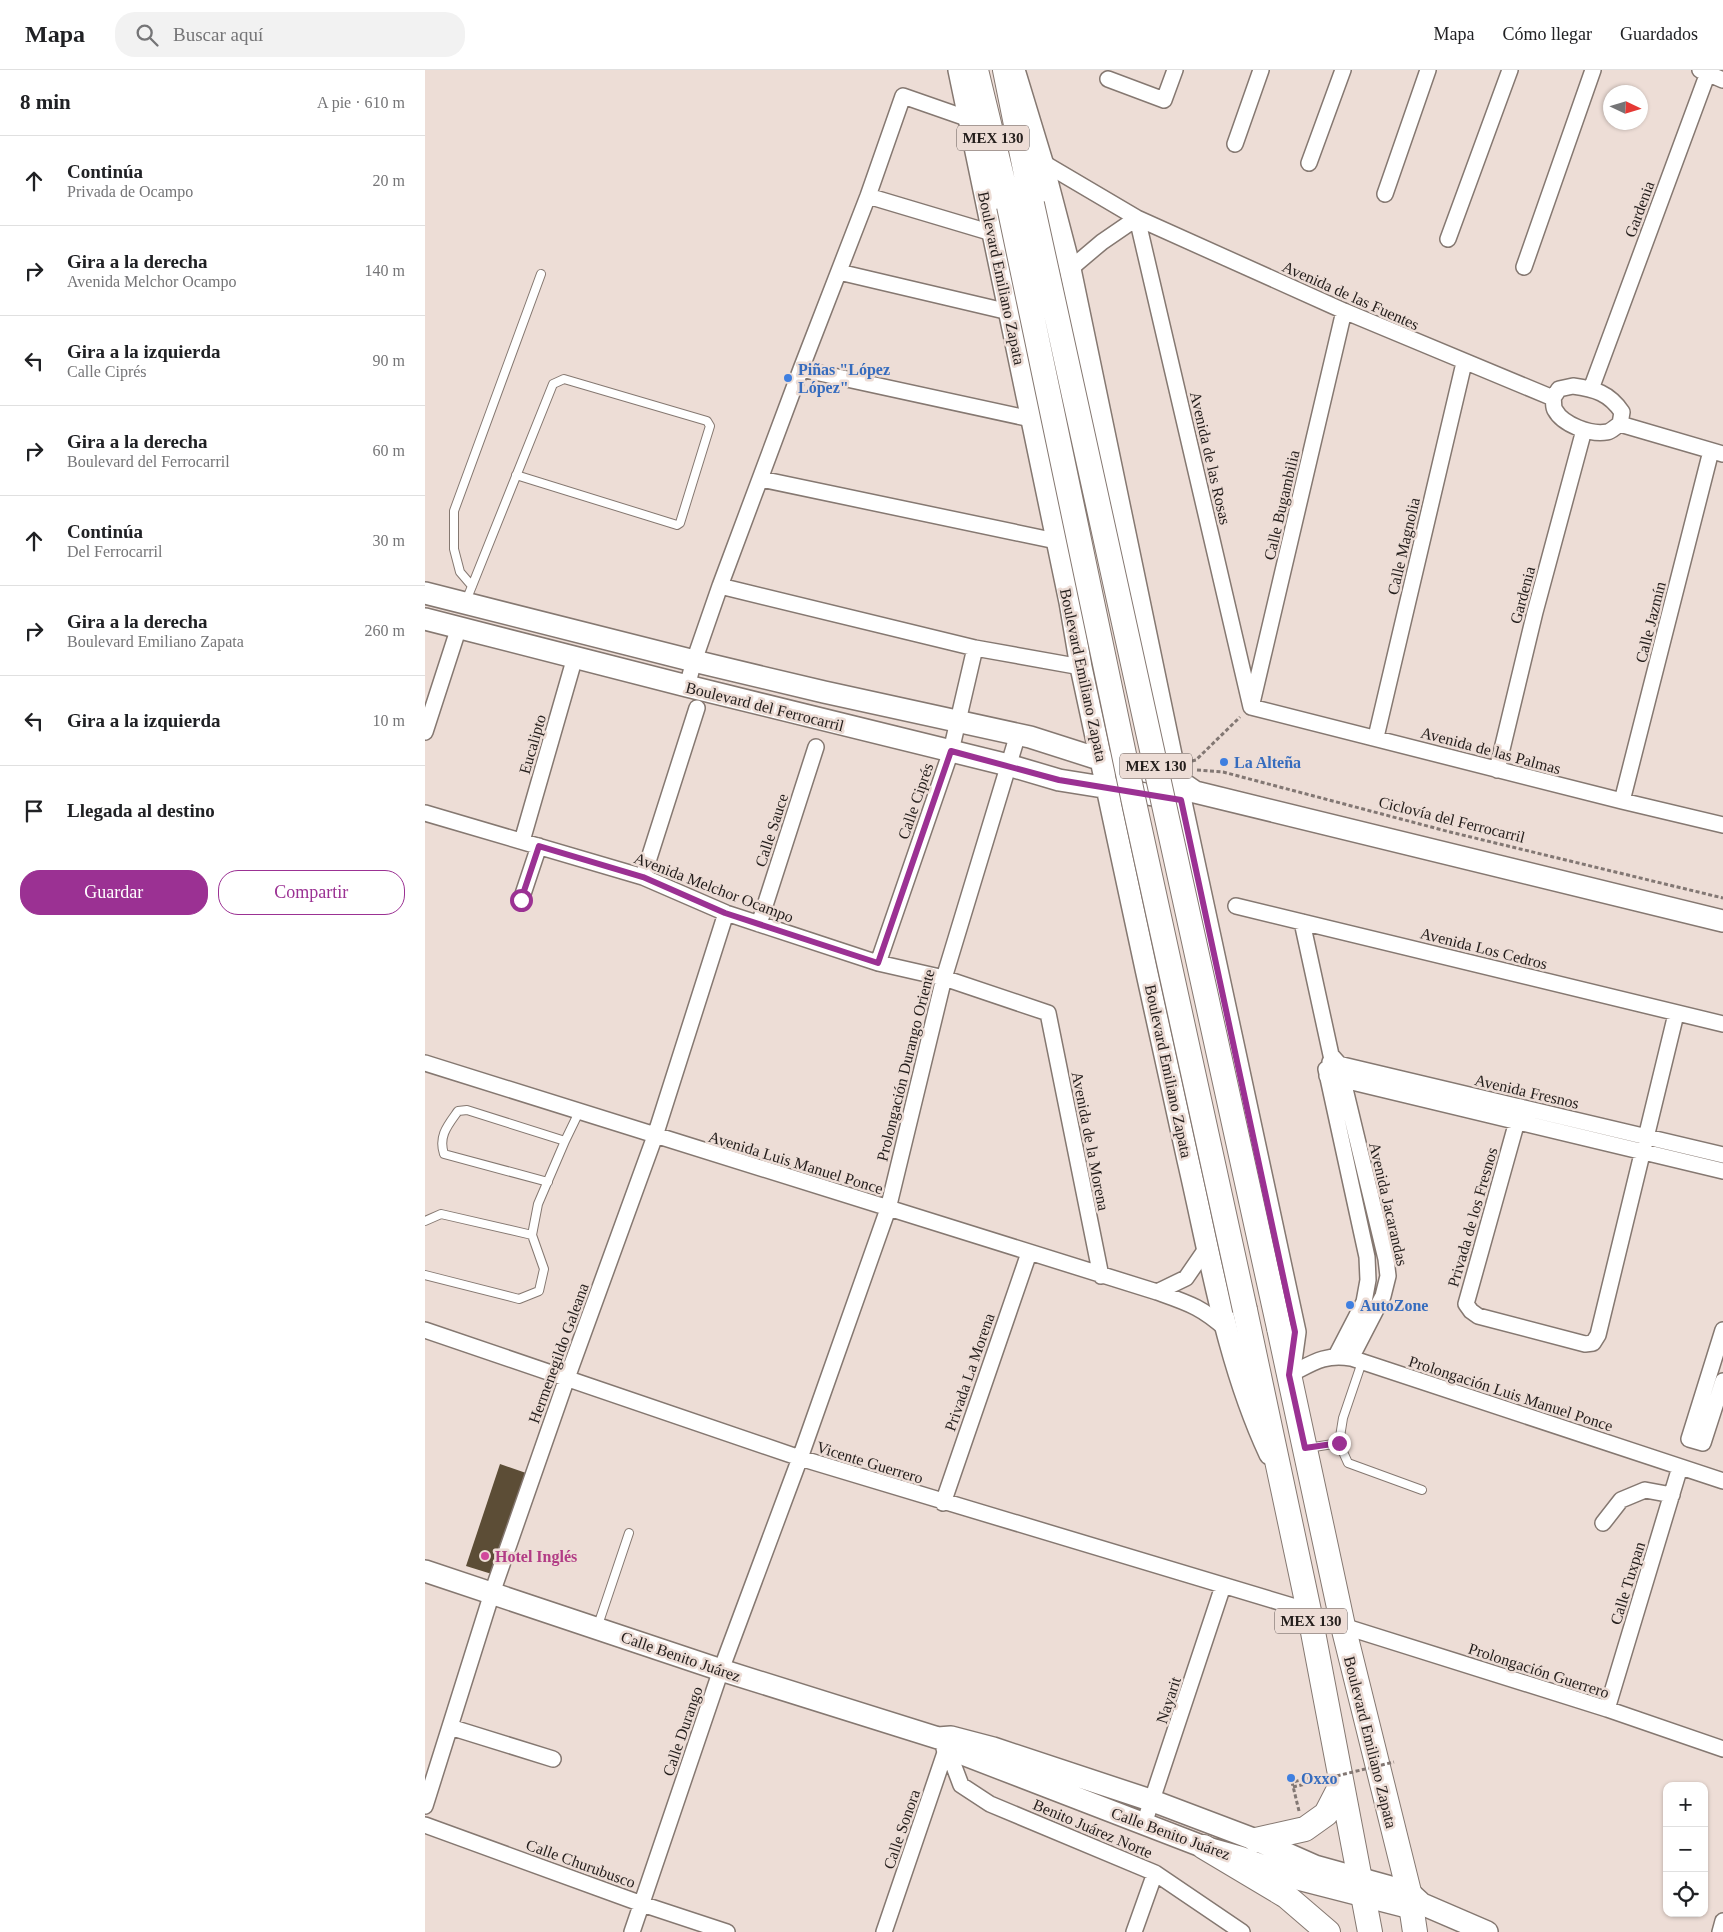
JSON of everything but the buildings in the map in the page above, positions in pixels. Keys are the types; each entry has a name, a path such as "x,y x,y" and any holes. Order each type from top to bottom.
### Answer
{"main road":[{"name":"MEX 130","path":"975,70 1021,205"},
{"name":"MEX 130","path":"1005,70 1021,205"},
{"name":"Boulevard Emiliano Zapata","path":"1021,205 1137,816 1309,1611 1335,1779 1362,1888 1370,1932"},
{"name":"Boulevard Emiliano Zapata","path":"1021,205 1279,1328 1343,1626 1414,1901 1415,1932"},
{"path":"1255,1840 1304,1829 1326,1814 1335,1779"},
{"path":"1204,1847 1286,1896 1328,1932"}],"street":[{"name":"Boulevard Emiliano Zapata","path":"959,70 1070,602 1081,667 1227,1330 1258,1430 1280,1477"},
{"path":"1014,70 1042,162 1070,269 1175,773"},
{"path":"1109,78 1164,100 1175,70"},
{"path":"1235,144 1261,70"},
{"path":"1309,163 1343,70"},
{"path":"1385,194 1428,70"},
{"path":"1448,239 1511,70"},
{"path":"1524,267 1593,70"},
{"path":"1712,71 1723,80"},
{"name":"Gardenia","path":"1591,389 1712,71"},
{"path":"687,686 720,586 868,196 903,96 969,119"},
{"name":"Avenida de las Fuentes","path":"1042,162 1137,218 1344,311 1465,363 1553,398"},
{"path":"868,196 992,233"},
{"path":"1070,269 1102,242 1137,218"},
{"name":"Avenida de las Rosas","path":"1137,218 1251,707"},
{"path":"839,272 1009,312"},
{"name":"Calle Bugambilia","path":"1251,707 1344,311"},
{"name":"Calle Magnolia","path":"1376,738 1465,363"},
{"path":"801,369 1031,419"},
{"path":"1573,386 1591,389 1614,402 1622,412 1620,424 1609,432 1583,430 1561,416 1554,409 1553,398 1559,389 1573,386"},
{"path":"1620,424 1717,453"},
{"name":"Gardenia","path":"1497,770 1535,612 1583,430"},
{"name":"Calle Jazmín","path":"1622,801 1717,453"},
{"path":"761,479 1056,541"},
{"path":"720,586 975,648 1081,667"},
{"name":"Boulevard del Ferrocarril","path":"425,592 469,594 582,632 694,661 824,692 1018,734 1069,748 1102,760 1175,773 1188,796"},
{"path":"425,732 469,594"},
{"name":"Boulevard del Ferrocarril","path":"425,619 1008,765 1059,780 1188,796 1723,921"},
{"path":"575,658 582,632"},
{"name":"Calle Ciprés","path":"878,963 951,751 975,648"},
{"name":"Eucalipto","path":"522,841 575,658"},
{"name":"Avenida de las Palmas","path":"1251,707 1622,801 1723,824"},
{"path":"643,877 697,708"},
{"name":"Prolongación Durango Oriente","path":"800,1458 888,1209 944,978 1018,734"},
{"name":"Calle Sauce","path":"759,924 816,747"},
{"name":"Boulevard Emiliano Zapata","path":"1188,796 1295,1332 1289,1375"},
{"name":"Avenida Melchor Ocampo","path":"425,813 643,877 725,913 878,963 944,978 1048,1013"},
{"path":"521,900 539,846"},
{"name":"Avenida Los Cedros","path":"1236,906 1723,1024"},
{"name":"Hermenegildo Galeana","path":"425,1806 492,1593 567,1378 655,1136 725,913"},
{"name":"Avenida Jacarandas","path":"1303,922 1335,1078 1367,1256 1368,1280 1364,1302 1335,1356"},
{"name":"Avenida de la Morena","path":"1048,1013 1101,1276"},
{"path":"1643,1152 1676,1014"},
{"name":"Avenida Fresnos","path":"1331,1060 1643,1152 1723,1171"},
{"name":"Avenida Luis Manuel Ponce","path":"426,1067 579,1112 1157,1292 1197,1307 1212,1316 1227,1330"},
{"name":"Avenida Jacarandas","path":"1335,1078 1386,1259 1388,1276 1383,1296 1356,1360"},
{"name":"Avenida Fresnos","path":"1335,1078 1646,1137 1723,1155"},
{"name":"Privada de los Fresnos","path":"1519,1114 1466,1304 1478,1316 1585,1344 1593,1343 1598,1335 1643,1152"},
{"path":"1157,1292 1186,1278 1208,1246"},
{"name":"Privada La Morena","path":"943,1502 1029,1253"},
{"name":"Vicente Guerrero","path":"425,1330 800,1458 1309,1611"},
{"path":"1723,1330 1689,1439 1703,1444 1723,1381"},
{"name":"Prolongación Luis Manuel Ponce","path":"1289,1375 1319,1359 1335,1356 1356,1360 1723,1481"},
{"name":"Calle Durango","path":"632,1932 721,1670 800,1458"},
{"name":"Calle Tuxpan","path":"1607,1710 1680,1467"},
{"path":"1603,1523 1621,1500 1645,1490 1672,1495"},
{"name":"Calle Benito Juárez","path":"425,1571 721,1670 945,1741 1144,1824 1298,1879 1362,1888 1414,1901 1487,1932"},
{"name":"Nayarit","path":"1144,1824 1223,1586"},
{"name":"Prolongación Guerrero","path":"1343,1626 1723,1749"},
{"path":"450,1727 553,1759"},
{"name":"Calle Benito Juárez","path":"945,1741 993,1748 1153,1801 1255,1840 1362,1888"},
{"name":"Benito Juárez Norte","path":"945,1741 961,1786 990,1804 1155,1873 1242,1932"},
{"name":"Calle Sonora","path":"884,1932 945,1741"},
{"name":"Calle Churubusco","path":"425,1825 641,1904 727,1932"},
{"path":"1134,1932 1155,1873"},
{"path":"1720,1932 1723,1921"}],"lane":[{"path":"469,594 460,572 454,549 454,511 541,274"},
{"path":"469,594 516,475 541,417 553,384 564,379 707,421 710,426 680,523 677,525 516,475"},
{"path":"548,1182 445,1154 441,1144 445,1128 458,1111 467,1110 565,1141"},
{"path":"425,1276 519,1299 539,1292 544,1269 532,1235 538,1204 579,1112"},
{"path":"425,1220 441,1214 532,1235"},
{"path":"1356,1360 1339,1443 1348,1463 1422,1490"},
{"path":"1305,1448 1339,1443"},
{"path":"597,1628 629,1533"}],"path":[{"path":"1175,773 1196,760 1251,707"},
{"name":"Ciclovía del Ferrocarril","path":"1175,773 1223,772 1459,834 1723,898"},
{"path":"1293,1787 1335,1779 1393,1762"},
{"path":"1304,1829 1292,1782 1335,1779"}],"place":[{"name":"Piñas \"López López\"","path":"788,378"},
{"name":"La Alteña","path":"1224,762"},
{"name":"AutoZone","path":"1350,1305"},
{"name":"Hotel Inglés","path":"485,1556"},
{"name":"Oxxo","path":"1291,1778"}],"route":[{"path":"521,900 539,846 643,877 725,913 878,963 951,751 1059,780 1181,800 1295,1332 1289,1375 1305,1448 1339,1443"}]}
